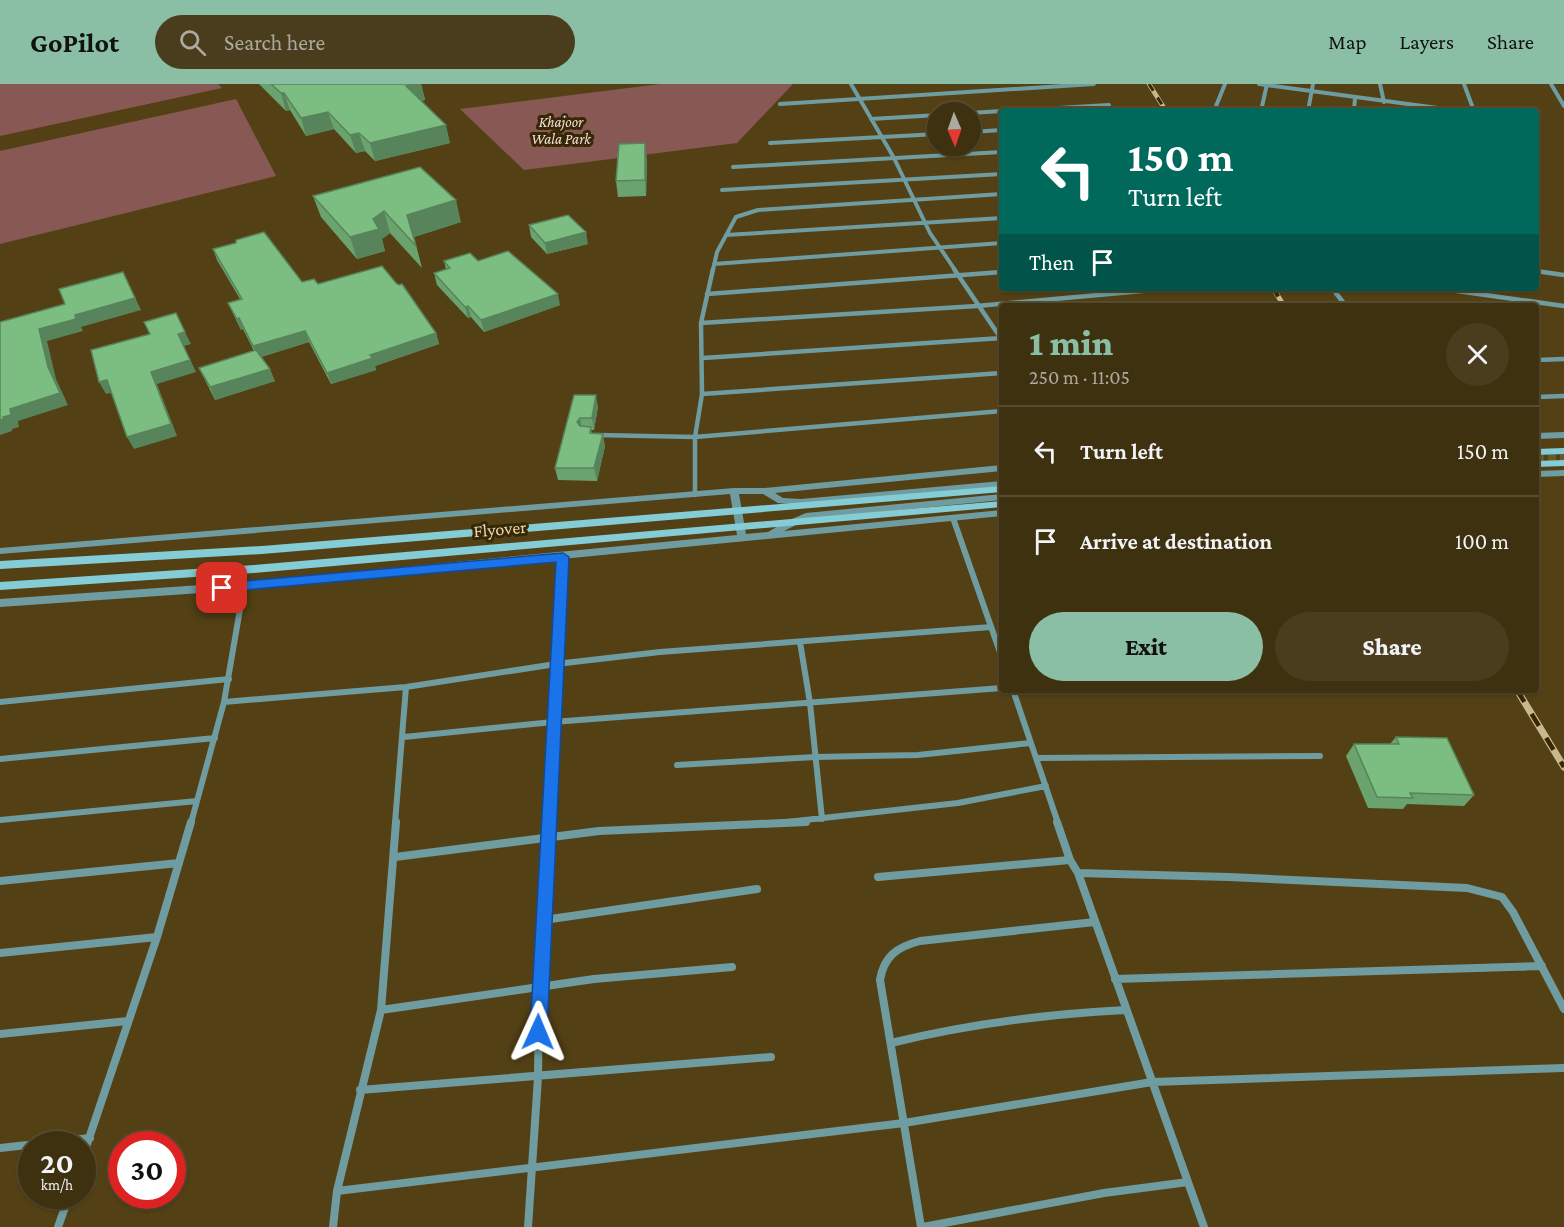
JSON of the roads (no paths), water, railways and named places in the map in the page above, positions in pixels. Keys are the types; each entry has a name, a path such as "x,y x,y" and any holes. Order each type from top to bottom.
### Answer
{"main road":[{"path":"1539,452 1564,451"},
{"path":"1539,464 1564,463"},
{"name":"Flyover","path":"0,565 273,549 999,486"},
{"name":"Flyover","path":"0,586 254,569 999,504"}],"street":[{"path":"851,84 906,180 925,223 977,306 999,336"},
{"path":"780,104 1094,84"},
{"path":"1215,108 1225,84"},
{"path":"1259,84 1432,108"},
{"path":"1262,108 1266,84"},
{"path":"1309,108 1313,84"},
{"path":"1380,84 1384,102"},
{"path":"1464,84 1473,108"},
{"path":"1551,84 1564,106"},
{"path":"1354,108 1355,98"},
{"path":"1056,108 1109,105"},
{"path":"981,112 999,111"},
{"path":"871,119 927,116"},
{"path":"981,131 999,130"},
{"path":"770,143 927,135"},
{"path":"733,166 999,152"},
{"path":"722,190 999,174"},
{"path":"695,495 695,437 702,394 702,323 714,264 736,217 758,210 999,194"},
{"path":"726,235 999,218"},
{"path":"714,264 999,243"},
{"path":"707,294 999,272"},
{"path":"1539,272 1564,276"},
{"path":"1010,303 1143,291"},
{"path":"1334,291 1344,303"},
{"path":"1457,291 1564,306"},
{"path":"702,323 999,304"},
{"path":"703,358 999,339"},
{"path":"1539,360 1564,359"},
{"path":"702,394 999,373"},
{"path":"1539,397 1564,396"},
{"path":"584,434 695,437 999,411"},
{"path":"1539,436 1564,435"},
{"path":"0,550 734,491 765,491 999,468"},
{"path":"1539,474 1564,473"},
{"path":"765,491 781,501 801,502 999,486"},
{"path":"734,491 742,539"},
{"path":"770,536 806,516 999,497"},
{"path":"0,603 244,586 999,513"},
{"path":"953,518 999,650"},
{"path":"528,1227 538,1077 539,987 550,836 553,722 563,557"},
{"path":"92,1131 157,938 215,738 229,679 244,586"},
{"path":"224,702 406,687 556,664 660,652 991,627"},
{"path":"800,642 810,703 822,819"},
{"path":"0,702 229,679"},
{"path":"333,1227 337,1191 381,1010 395,857 406,687"},
{"path":"404,736 553,722 999,688"},
{"path":"1014,693 1070,860 1078,873 1204,1227"},
{"path":"0,759 215,738"},
{"path":"677,765 815,757 918,755 1032,743"},
{"path":"1036,758 1320,756"},
{"path":"395,857 598,831 822,819 958,803 1046,786"},
{"path":"0,820 197,801"},
{"path":"878,877 1070,860"},
{"path":"0,881 179,863"},
{"path":"1078,873 1229,877 1467,888 1486,891 1502,897 1513,912 1564,1009"},
{"path":"544,920 757,889"},
{"path":"1095,922 920,941 903,945 892,952 882,965 880,980 922,1227 1104,1193 1188,1182"},
{"path":"0,953 157,938"},
{"path":"1115,979 1542,966"},
{"path":"381,1010 594,979 732,967"},
{"path":"891,1043 953,1028 999,1021 1055,1014 1125,1010"},
{"path":"0,1034 128,1021"},
{"path":"360,1090 771,1057"},
{"path":"337,1191 904,1123 1152,1083 1564,1068"},
{"path":"0,1148 18,1146"},
{"path":"58,1227 64,1209"}],"tunnel":[{"path":"1539,459 1564,458"}],"railway":[{"path":"1149,84 1164,108"},
{"path":"1275,291 1282,303"},
{"path":"1519,693 1564,767"}],"park label":[{"name":"Khajoor Wala Park","path":"561,130"}]}
